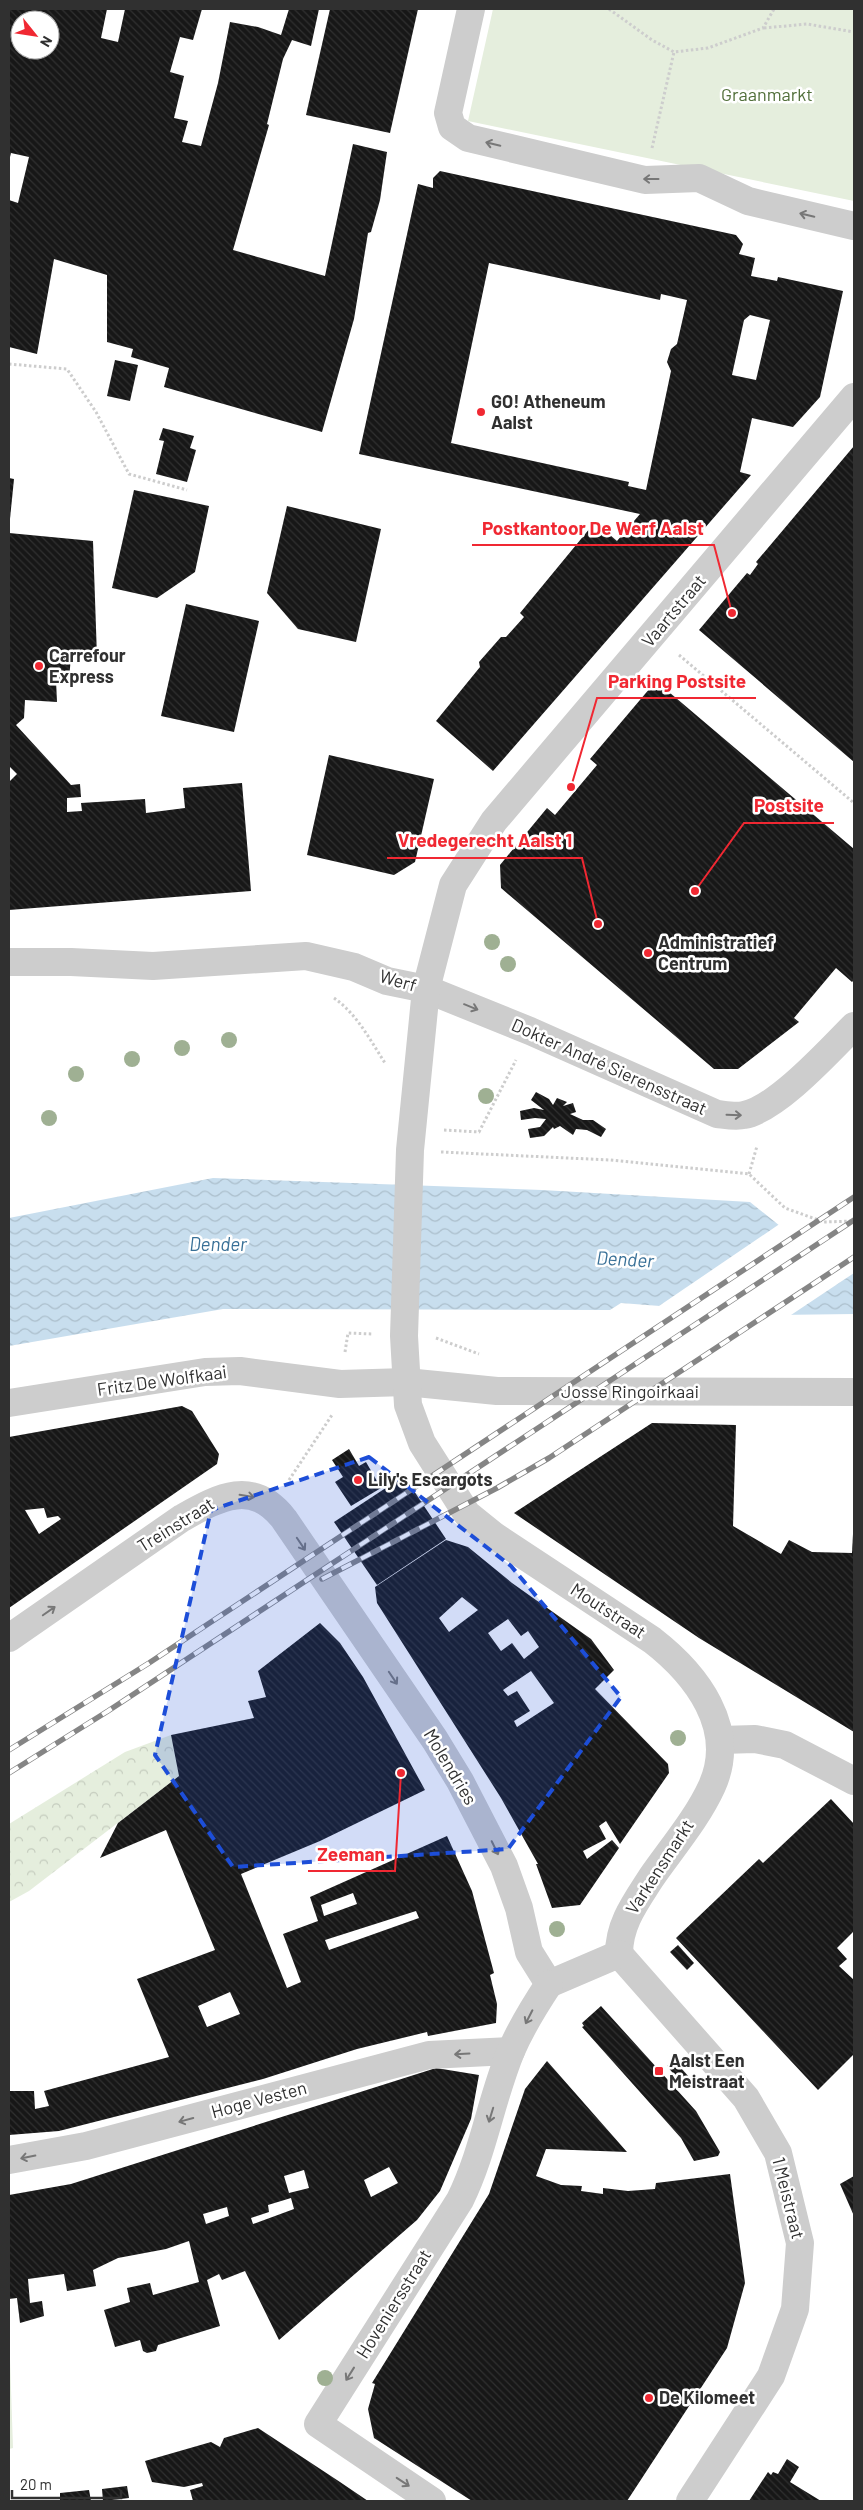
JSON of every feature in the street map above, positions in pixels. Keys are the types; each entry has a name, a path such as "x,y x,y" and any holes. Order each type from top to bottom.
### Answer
{"street":[{"path":"471,9 448,113 452,127 468,138 645,180 699,178 748,201 854,226"},
{"name":"Vaartstraat","path":"426,989 453,885 494,821 854,397"},
{"name":"Werf","path":"9,962 71,962 153,966 306,956 354,967 387,981 426,989 422,1150 404,1336 406,1382"},
{"name":"Dokter André Sierensstraat","path":"426,989 530,1031 717,1114 745,1115 768,1104 814,1067 854,1026"},
{"path":"814,1067 854,1052"},
{"name":"Fritz De Wolfkaai","path":"9,1403 205,1372 240,1370 340,1384 406,1382"},
{"name":"Josse Ringoirkaai","path":"406,1382 497,1391 854,1392"},
{"name":"Moutstraat","path":"406,1382 408,1405 422,1443 467,1514 493,1535 652,1640 676,1660 694,1680 707,1702 721,1740"},
{"name":"Treinstraat","path":"9,1638 182,1518 211,1502 224,1496 245,1494 272,1506"},
{"name":"Molendries","path":"272,1506 284,1519 430,1732 460,1782 504,1866 519,1908 529,1952 549,1984"},
{"path":"721,1740 755,1739 785,1745 854,1780"},
{"name":"Varkensmarkt","path":"619,1954 619,1936 630,1911 712,1785 720,1756 721,1740"},
{"path":"511,2051 549,1984 619,1954"},
{"name":"1 Meistraat","path":"619,1954 746,2098 778,2153 800,2243 795,2309 771,2376 690,2501"},
{"name":"Hoge Vesten","path":"9,2160 86,2146 430,2055 511,2051"},
{"name":"Hoveniersstraat","path":"432,2501 318,2424 460,2200 474,2171 511,2051"}],"path":[{"path":"609,9 652,40 674,52 708,48 763,28 807,24 853,32"},
{"path":"763,28 774,9"},
{"path":"645,180 674,52"},
{"path":"9,364 67,369 96,412 129,474 187,490"},
{"path":"654,634 854,803"},
{"path":"448,1131 479,1132 518,1056"},
{"path":"422,1150 610,1160 749,1174 785,1208 824,1222 854,1221"},
{"path":"344,1360 348,1333 377,1334"},
{"path":"272,1506 326,1427 333,1412"}],"highlighted area":[{"path":"369,1457 511,1566 621,1697 508,1849 233,1867 155,1755 211,1510"}],"green space":[{"name":"Graanmarkt","path":"493,9 854,9 854,201 468,121"},
{"path":"171,1735 179,1776 29,1891 9,1902 9,1824 125,1752"},
{"path":"9,2329 13,2448 9,2449"}],"water":[{"name":"Dender","path":"213,1178 542,1190 750,1202 780,1226 854,1228 854,1314 776,1315 621,1303 610,1310 223,1309 9,1346 9,1218"}],"pier":[{"path":"781,1223 854,1225 854,1273 788,1317 656,1308"}],"building":[{"path":"9,9 107,9 101,38 118,42 125,9 202,9 193,40 180,37 170,72 184,76 174,118 188,121 182,142 201,146 218,83 230,22 258,27 281,35 289,9 319,9 311,46 292,40 283,59 267,124 269,125 233,250 325,276 353,144 387,152 380,200 371,232 368,233 354,319 322,432 164,387 169,368 131,357 133,349 107,342 107,275 54,259 37,354 9,347 9,200 18,203 29,157 11,153 9,161"},
{"path":"330,9 418,9 390,133 306,115"},
{"path":"440,171 736,235 743,244 739,254 755,258 751,276 777,281 778,277 843,291 820,397 793,427 752,418 740,472 751,475 493,771 436,721 480,667 479,662 501,637 506,637 524,617 520,613 595,522 617,541 640,514 359,454 418,184 433,188 433,178","holes":["489,263 660,300 661,294 687,300 677,344 671,349 667,362 671,371 646,490 628,486 629,482 451,443","750,315 770,320 756,380 732,375 744,320"]},
{"path":"115,360 138,365 130,401 107,396"},
{"path":"163,428 194,436 190,448 196,450 187,482 156,474 164,441 159,440"},
{"path":"854,446 854,762 699,630 747,573 750,575 758,564 756,562"},
{"path":"9,478 14,479 10,519 9,519"},
{"path":"134,490 209,506 195,572 157,598 112,588"},
{"path":"287,506 381,529 356,642 298,629 267,593"},
{"path":"9,533 93,541 97,657 71,655 69,681 56,680 57,702 25,700 24,718 16,725 71,785 80,784 81,797 67,798 67,812 82,811 81,803 145,799 146,813 185,808 183,788 242,783 251,891 9,910 9,782 17,774 9,766"},
{"path":"186,604 259,621 234,732 161,716"},
{"path":"656,681 854,849 854,980 852,982 836,968 794,1018 799,1022 738,1069 714,1069 501,888 500,865 547,808 555,815 597,765 590,759"},
{"path":"329,755 434,779 415,862 394,875 307,855"},
{"path":"536,1092 549,1099 553,1105 557,1098 567,1102 563,1106 573,1103 576,1112 570,1114 583,1120 593,1120 606,1129 601,1137 587,1130 576,1129 573,1135 560,1126 554,1129 553,1127 544,1136 530,1138 528,1129 540,1127 546,1119 521,1120 520,1111 534,1108 544,1110 531,1100"},
{"path":"182,1406 192,1411 219,1454 217,1464 9,1608 9,1437","holes":["44,1508 47,1518 58,1516 61,1519 39,1534 25,1510"]},
{"path":"652,1423 736,1425 733,1526 781,1554 789,1540 812,1552 852,1553 854,1515 854,1732 699,1638 514,1513"},
{"name":"Lily's Escargots","path":"349,1449 359,1466 366,1462 381,1488 351,1506 335,1482 343,1477 332,1460"},
{"path":"404,1476 446,1539 377,1585 334,1522"},
{"path":"446,1540 468,1547 512,1583 591,1639 614,1670 595,1689 668,1764 669,1773 620,1844 606,1821 599,1826 606,1839 583,1851 587,1859 612,1840 619,1848 580,1905 552,1908 536,1864 538,1864 501,1798 377,1603 375,1587","holes":["462,1597 478,1610 449,1632 439,1618","508,1619 521,1636 528,1631 539,1647 524,1659 512,1643 501,1651 488,1633","531,1671 554,1703 517,1727 514,1721 530,1711 517,1691 508,1696 503,1690"]},
{"path":"320,1623 340,1643 363,1677 425,1790 320,1841 241,1874 287,1988 301,1982 283,1934 318,1921 310,1897 447,1836 472,1891 494,1973 490,1975 497,2004 496,2023 428,2036 427,2032 357,2049 263,2079 59,2131 9,2135 9,2091 34,2091 35,2109 49,2106 44,2091 169,2057 137,1979 215,1950 166,1830 100,1858 118,1823 179,1776 171,1735 254,1718 248,1701 266,1697 258,1671","holes":["353,1893 357,1904 324,1916 321,1905","416,1911 419,1918 329,1950 325,1940","230,1992 240,2014 207,2027 198,2006"]},
{"path":"831,1799 854,1824 854,1931 837,1948 847,1959 839,1966 854,1980 854,2054 818,2090 676,1938 759,1859 763,1863"},
{"path":"678,1945 694,1963 687,1970 670,1952"},
{"path":"601,2006 696,2111 720,2152 718,2156 694,2161 681,2138 582,2027 584,2026 582,2023"},
{"path":"674,2060 689,2077 682,2084 667,2066"},
{"path":"547,2061 627,2152 546,2149 536,2176 561,2185 582,2186 581,2191 603,2194 603,2188 628,2191 655,2189 656,2183 730,2174 745,2283 727,2348 627,2501 472,2501 374,2438 368,2409 375,2384 372,2383 489,2194 525,2089"},
{"path":"436,2068 479,2075 471,2119 440,2191 417,2220 279,2340 245,2271 222,2280 219,2274 207,2280 220,2326 158,2345 156,2351 147,2353 143,2351 140,2340 115,2347 104,2310 130,2302 127,2288 150,2283 153,2295 199,2282 189,2241 166,2249 118,2258 93,2270 96,2286 67,2291 64,2274 28,2279 30,2303 42,2301 44,2316 20,2323 17,2298 9,2299 9,2195 71,2184","holes":["389,2167 398,2183 371,2197 364,2180","304,2170 309,2188 289,2193 284,2176","291,2198 294,2209 253,2224 251,2218 269,2212 268,2205","227,2207 229,2216 206,2224 203,2214"]},
{"path":"854,2176 854,2216 840,2184"},
{"path":"258,2428 368,2501 193,2501 190,2490 203,2486 202,2483 184,2487 152,2482 145,2461 211,2442 220,2447 224,2438"},
{"path":"787,2459 799,2467 790,2482 821,2501 749,2501 768,2472 771,2475 773,2472 778,2474"},
{"path":"127,2486 129,2498 103,2501 102,2489"},
{"path":"89,2490 91,2501 60,2501 60,2493"}],"railway":[{"path":"9,1750 149,1663 854,1197"},
{"path":"9,1773 108,1711 854,1220"},
{"path":"322,1579 497,1488 549,1458 854,1257"}],"place":[{"name":"GO! Atheneum Aalst","path":"481,412"},
{"name":"Postkantoor De Werf Aalst","path":"732,613"},
{"name":"Carrefour Express","path":"39,666"},
{"name":"Parking Postsite","path":"571,787"},
{"name":"Postsite","path":"695,891"},
{"name":"Vredegerecht Aalst 1","path":"598,924"},
{"name":"Administratief Centrum","path":"648,953"},
{"name":"Lily's Escargots","path":"358,1480"},
{"name":"Zeeman","path":"401,1773"},
{"name":"Aalst Een Meistraat","path":"659,2071"},
{"name":"De Kilomeet","path":"649,2398"}]}
